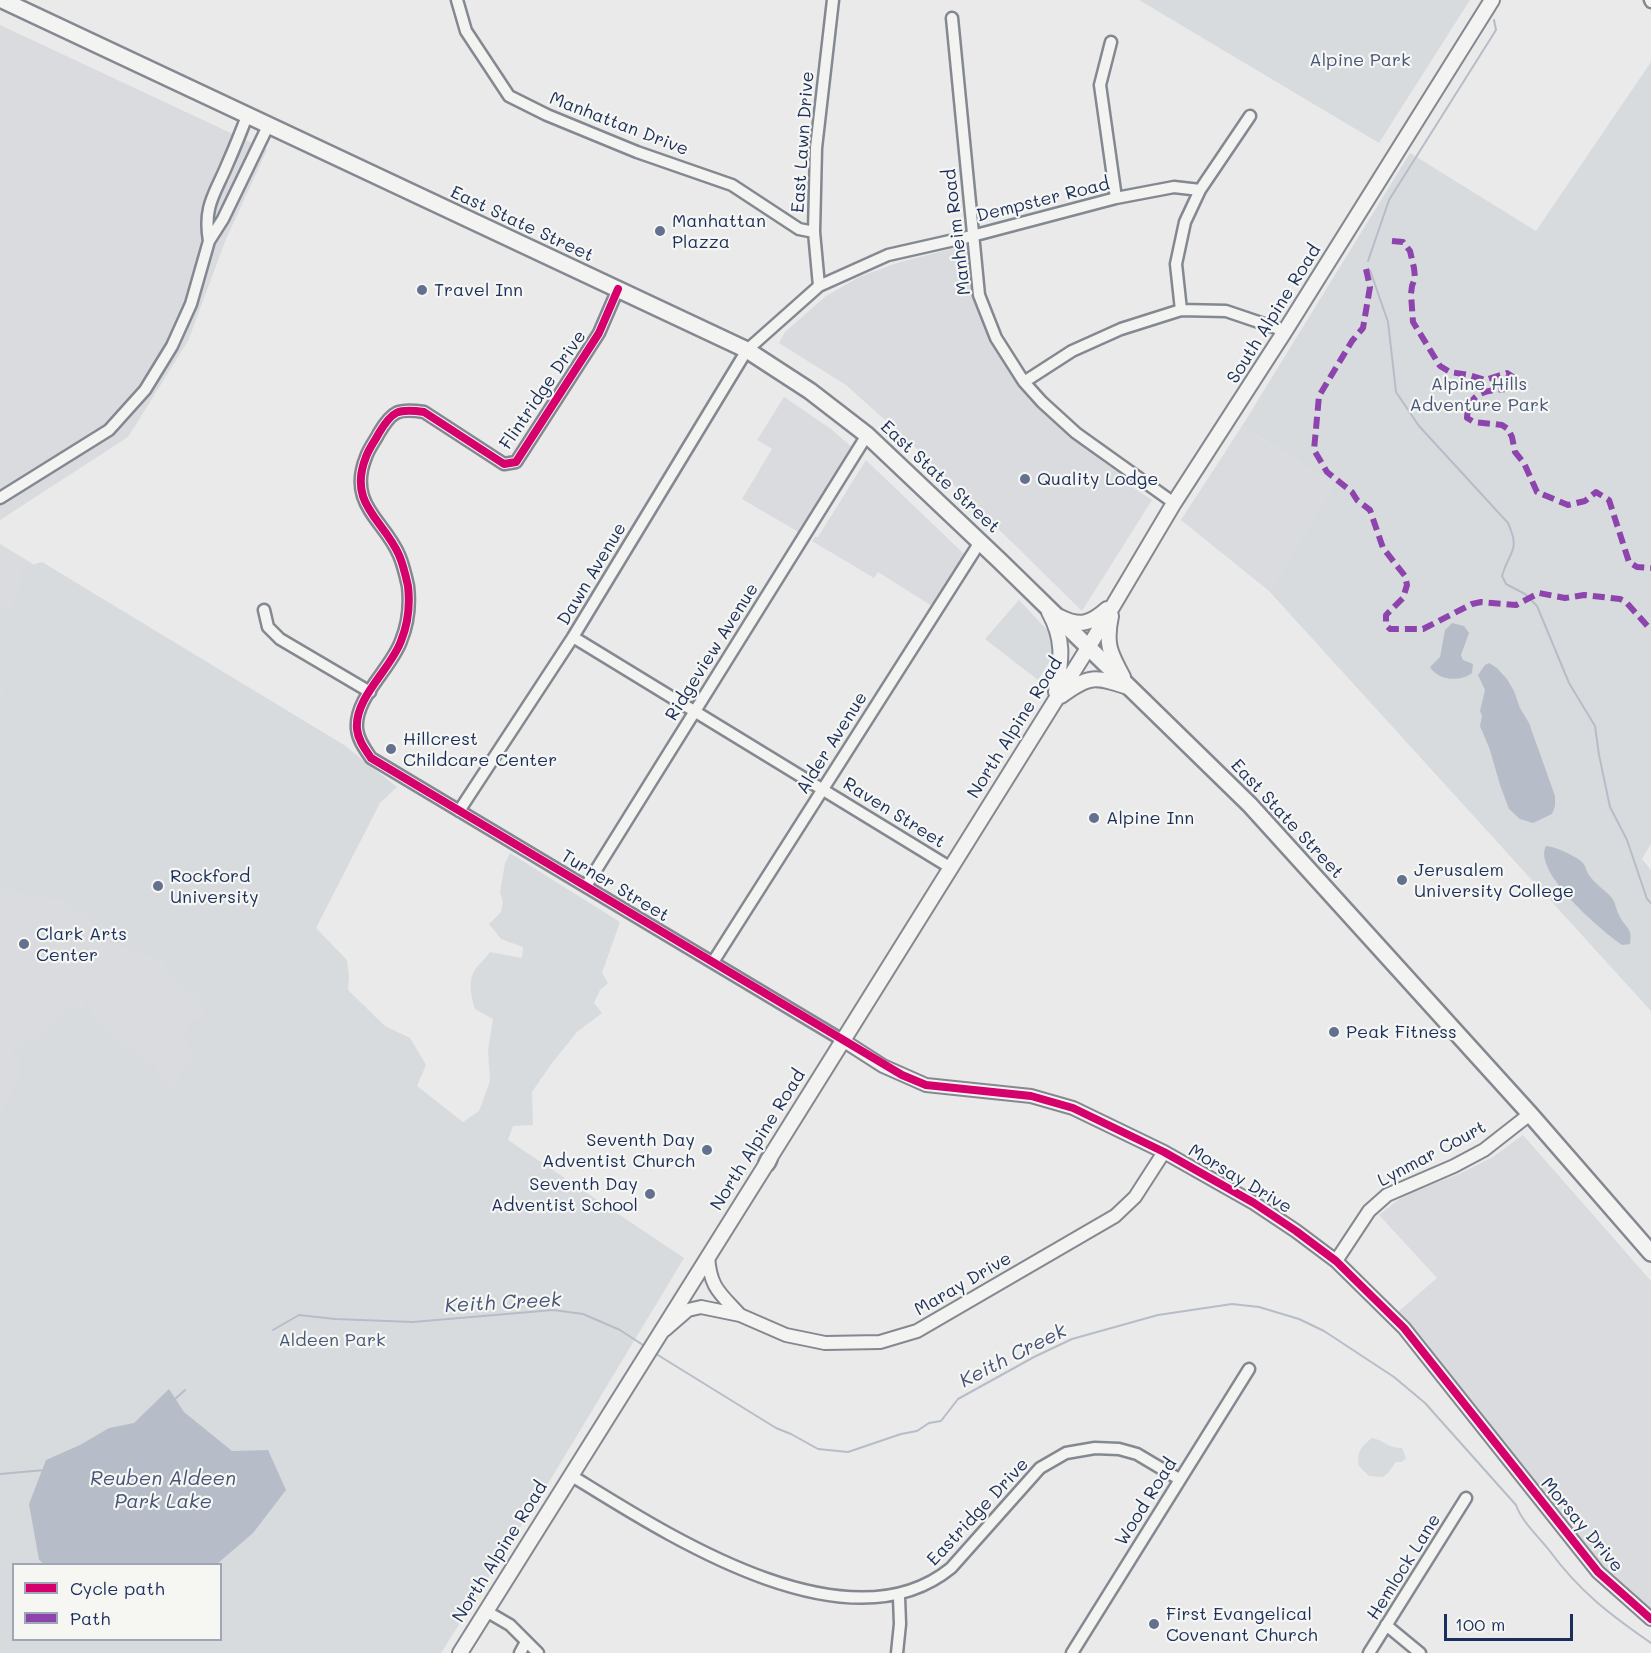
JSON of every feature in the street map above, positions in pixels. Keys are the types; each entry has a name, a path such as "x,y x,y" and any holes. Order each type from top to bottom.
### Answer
{"main road":[{"name":"East State Street","path":"2,0 747,350 810,391 867,435 1255,811 1530,1114 1651,1253"},
{"name":"South Alpine Road","path":"1088,648 1174,503 1285,331 1492,0"},
{"path":"1048,610 1066,620 1080,624 1094,618 1115,601"},
{"path":"1115,601 1108,631 1108,646 1128,687"},
{"path":"1048,610 1057,626 1062,656 1055,700"},
{"name":"North Alpine Road","path":"460,1653 1088,648"},
{"path":"1055,700 1089,679 1099,679 1128,687"}],"street":[{"name":"Manhattan Drive","path":"457,0 466,31 509,96 547,115 638,152 732,185 799,229 814,232"},
{"name":"East Lawn Drive","path":"819,286 814,232 816,148 833,0"},
{"name":"Manheim Road","path":"951,18 979,295 996,338 1024,382 1042,402 1076,433 1174,503"},
{"path":"1111,42 1100,85 1116,198"},
{"path":"209,241 206,225 212,195 226,168 247,116"},
{"path":"1181,310 1176,264 1185,222 1200,190 1250,116"},
{"path":"0,498 109,430 145,390 172,346 191,304 209,241 237,192 268,126"},
{"name":"Dempster Road","path":"747,350 819,286 888,255 972,236 1116,198 1174,187 1200,190"},
{"name":"Flintridge Drive","path":"371,758 361,744 357,729 359,710 401,642 409,601 399,555 365,504 362,470 366,455 388,418 398,411 411,410 424,412 504,464 516,462 599,333 618,289"},
{"path":"1024,382 1072,351 1121,329 1181,310 1226,311 1285,331"},
{"name":"Dawn Avenue","path":"459,811 573,637 747,350"},
{"name":"Ridgeview Avenue","path":"586,886 867,435"},
{"name":"Alder Avenue","path":"713,962 980,542"},
{"path":"264,610 268,627 280,639 370,692"},
{"name":"Raven Street","path":"573,637 951,868"},
{"name":"Turner Street","path":"371,758 844,1041"},
{"name":"Morsay Drive","path":"844,1041 884,1066 926,1085 1031,1096 1073,1108 1164,1152 1254,1203 1296,1231 1336,1261 1404,1328 1598,1572 1651,1618"},
{"name":"Lynmar Court","path":"1336,1261 1369,1211 1387,1196 1484,1150 1530,1114"},
{"name":"Maray Drive","path":"740,1315 786,1335 825,1343 880,1342 917,1331 1115,1216 1135,1197 1164,1152"},
{"path":"708,1256 713,1284 740,1315"},
{"path":"658,1336 688,1310 701,1307 740,1315"},
{"name":"Wood Road","path":"1072,1653 1249,1369"},
{"name":"Eastridge Drive","path":"572,1476 719,1563 756,1579 800,1593 846,1603 900,1597 930,1584 945,1574 1040,1468 1066,1453 1095,1448 1119,1449 1137,1455 1179,1479"},
{"name":"Hemlock Lane","path":"1369,1653 1466,1498"},
{"path":"897,1653 900,1597"},
{"path":"486,1611 510,1625 538,1653"},
{"path":"1386,1625 1420,1653"},
{"path":"520,1653 526,1642"}],"shaded area":[{"path":"0,25 267,150 226,239 188,341 128,437 0,520"},
{"path":"959,247 967,253 972,292 984,324 1013,378 1042,410 1085,448 1152,500 1082,611 913,445 846,385 779,343 785,332 826,296 859,277 900,262"},
{"path":"784,397 831,429 854,449 802,534 742,499 772,449 757,440"},
{"path":"1242,426 1333,484 1269,591 1181,520"},
{"path":"866,460 964,554 932,606 878,572 874,578 812,541 818,537"},
{"name":"Rockford University","path":"0,544 381,776 105,1227 0,1162"},
{"path":"1523,1135 1651,1281 1651,1612 1619,1585 1597,1562 1431,1350 1398,1312 1437,1278 1379,1215 1412,1192 1459,1174 1493,1157"}],"green space":[{"name":"Alpine Park","path":"1139,0 1470,0 1379,143"},
{"name":"Alpine Hills Adventure Park","path":"1651,62 1651,844 1642,859 1651,870 1651,1011 1269,591 1333,484 1242,426 1410,153 1536,231"},
{"name":"Aldeen Park","path":"42,562 344,745 397,787 380,803 316,928 347,960 348,990 385,1026 410,1038 426,1065 417,1086 463,1122 479,1111 490,1081 488,1050 493,1019 475,1009 471,993 472,976 490,952 522,958 523,947 501,939 489,924 501,912 503,902 500,892 505,863 510,853 620,922 602,973 608,983 600,990 594,1003 602,1013 577,1032 532,1092 533,1125 513,1126 508,1140 684,1258 552,1477 441,1653 0,1653 0,1113 12,1094 19,1073 20,1059 11,1051 45,1034 73,1008 82,1010 88,1001 92,1016 142,1061 155,1066 165,1083 173,1089 181,1067 190,1065 197,1057 184,1036 191,1022 203,1017 202,1002 173,976 165,961 103,940 84,913 65,899 33,897 6,888 0,881 0,698 3,696 0,669 0,608 11,611 22,583 22,568"},
{"path":"1019,600 1051,634 1058,648 1038,680 985,639"},
{"path":"1372,1438 1393,1447 1402,1448 1406,1458 1402,1462 1396,1462 1383,1477 1369,1476 1359,1466 1360,1450"}],"water":[{"path":"1452,623 1464,626 1469,633 1461,655 1463,660 1473,664 1472,673 1456,679 1438,675 1430,667 1440,657 1445,630"},
{"path":"1489,663 1507,679 1514,691 1529,723 1555,796 1552,814 1533,823 1520,819 1509,809 1480,726 1482,716 1480,711 1485,690 1478,675"},
{"path":"1546,846 1566,852 1583,863 1591,878 1613,900 1629,931 1630,944 1622,945 1571,900 1549,870 1544,857"},
{"name":"Reuben Aldeen Park Lake","path":"169,1389 184,1412 232,1451 268,1450 286,1490 253,1533 218,1563 43,1563 39,1560 29,1504 46,1460 80,1445 109,1428 134,1423"}],"waterway":[{"path":"1368,261 1389,200 1496,30 1494,20"},
{"path":"1370,270 1388,322 1396,392 1419,426 1508,523 1514,546 1502,576 1506,584 1525,594 1537,606 1569,683 1595,726 1610,807 1627,840 1647,899 1651,903"},
{"name":"Keith Creek","path":"653,1352 776,1428 818,1449 848,1452 917,1431 929,1423 941,1421 958,1399 1072,1339 1158,1315 1232,1304 1259,1307 1299,1319 1324,1331 1394,1377 1425,1403 1516,1505 1526,1523 1583,1590 1608,1612 1651,1643"},
{"name":"Keith Creek","path":"273,1330 299,1315 413,1322 553,1310 583,1314 620,1330 646,1347"},
{"name":"Keith Creek","path":"174,1400 185,1390"},
{"name":"Keith Creek","path":"0,1474 45,1470"}],"marked path":[{"path":"1392,241 1403,242 1410,251 1415,278 1411,294 1413,322 1440,366 1450,372 1485,380 1507,373 1513,377 1507,389 1492,390 1474,398 1467,418 1474,422 1502,425 1508,429 1515,452 1524,463 1537,492 1568,505 1585,501 1596,492 1609,500 1629,562 1637,567 1651,568"},
{"path":"1366,269 1370,287 1363,328 1352,341 1319,396 1314,450 1327,472 1370,510 1383,548 1405,576 1407,585 1403,598 1386,615 1386,625 1390,629 1423,629 1472,604 1481,602 1516,605 1539,593 1565,598 1584,595 1620,599 1626,602 1651,630"}],"cycle path":[{"path":"618,289 599,333 516,462 504,464 424,412 408,410 397,413 388,420 369,451 361,473 364,499 399,555 408,586 409,600 407,621 401,641 367,695 358,717 359,737 371,758 902,1075 926,1085 1031,1096 1073,1108 1164,1152 1254,1203 1296,1231 1336,1261 1404,1328 1598,1572 1651,1619"}],"place":[{"name":"Manhattan Plazza","path":"660,231"},
{"name":"Travel Inn","path":"422,290"},
{"name":"Quality Lodge","path":"1025,479"},
{"name":"Hillcrest Childcare Center","path":"391,749"},
{"name":"Alpine Inn","path":"1094,818"},
{"name":"Jerusalem University College","path":"1402,880"},
{"name":"Rockford University","path":"158,886"},
{"name":"Clark Arts Center","path":"24,944"},
{"name":"Peak Fitness","path":"1334,1032"},
{"name":"Seventh Day Adventist Church","path":"707,1150"},
{"name":"Seventh Day Adventist School","path":"650,1194"},
{"name":"First Evangelical Covenant Church","path":"1154,1624"}]}
